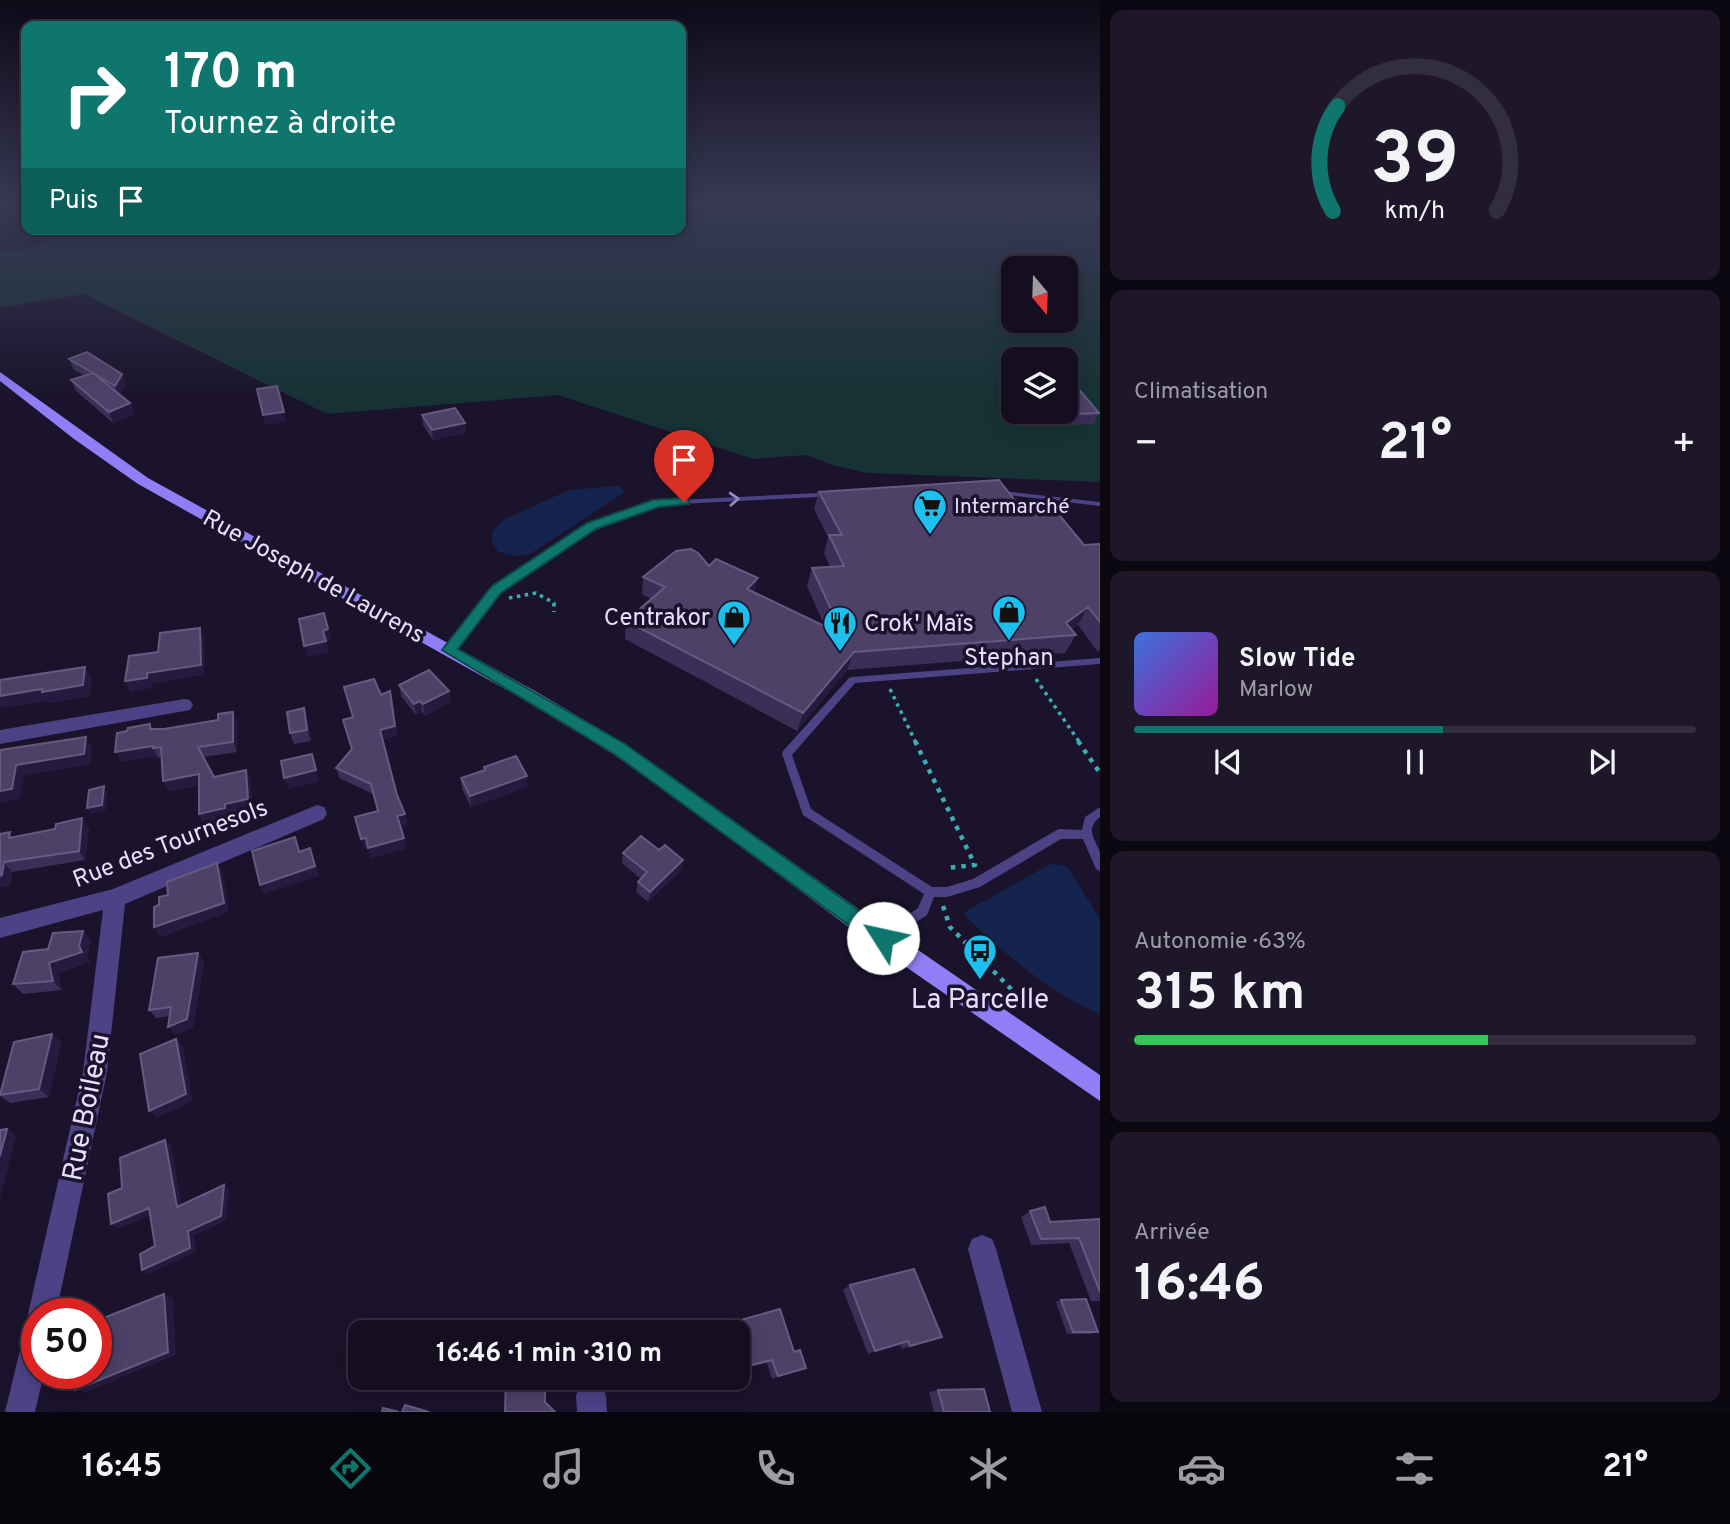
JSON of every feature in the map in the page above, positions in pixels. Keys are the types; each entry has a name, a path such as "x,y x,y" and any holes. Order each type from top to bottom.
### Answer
{"main road":[{"name":"Rue Joseph de Laurens","path":"0,375 78,436 143,481 449,650 619,749 699,804 862,924 1095,1082"}],"street":[{"path":"0,737 184,705"},
{"name":"Rue des Tournesols","path":"0,928 114,898 317,813"},
{"name":"Rue Boileau","path":"46,1298 96,1072 114,898"},
{"path":"982,1249 1027,1412"},
{"path":"20,1412 25,1389"}],"lane":[{"path":"986,492 1100,504"},
{"path":"449,650 496,589 592,526 626,512 657,503 818,495 839,499"},
{"path":"1086,835 1059,834 976,883 935,892 807,812 788,754 852,680 1100,661"},
{"path":"1100,811 1088,820 1086,835 1100,866"},
{"path":"862,924 880,929 899,927 923,911 935,892"}],"path":[{"path":"475,617 496,603 523,594 536,593 554,603 554,612"},
{"path":"1024,667 1029,677 1035,677 1100,773"},
{"path":"884,677 975,865 945,869"},
{"path":"935,892 950,927 1015,993 1016,1003"}],"green space":[{"path":"0,268 1001,268 1001,333 1078,333 1078,268 1100,268 1100,482 868,473 832,465 807,455 753,459 558,395 327,414 84,294 0,308"}],"water":[{"path":"618,486 624,490 622,494 530,554 517,556 498,552 492,541 492,532 505,519 569,490"},
{"path":"1050,864 1067,866 1100,919 1100,1014 1063,995 1027,970 963,913"}],"building":[{"path":"87,352 122,374 115,386 69,359"},
{"path":"93,373 130,403 109,412 71,380"},
{"path":"277,386 284,412 263,415 257,389"},
{"path":"1078,388 1099,413 1078,414"},
{"path":"455,408 465,423 432,430 422,415"},
{"path":"999,480 1020,507 1051,505 1084,545 1100,544 1100,622 1088,607 1066,623 1076,635 854,652 803,713 626,621 665,587 643,577 676,551 691,549 709,566 716,559 758,578 747,589 843,635 812,568 844,566 829,535 842,535 819,492"},
{"path":"324,613 328,629 323,631 326,641 304,646 299,619"},
{"path":"200,628 201,665 147,673 147,678 125,681 129,656 158,652 160,633"},
{"path":"85,667 83,685 0,696 0,680"},
{"path":"429,670 449,691 423,704 420,701 414,704 399,685"},
{"path":"374,679 381,695 390,691 395,726 380,730 397,795 405,814 397,816 404,838 368,848 366,838 361,839 355,817 378,811 371,784 336,768 352,749 343,720 353,717 344,687"},
{"path":"304,708 307,730 290,733 287,712"},
{"path":"233,712 233,742 198,747 214,777 246,770 248,799 225,804 225,808 199,814 199,774 163,781 161,747 115,752 117,733 127,731 128,728 150,724 150,729 164,729 218,720 218,714"},
{"path":"86,737 84,754 16,765 12,789 0,791 0,750"},
{"path":"312,754 316,770 284,778 281,761"},
{"path":"516,756 527,776 470,796 461,778"},
{"path":"104,786 102,805 87,808 89,790"},
{"path":"82,818 79,851 4,862 0,876 0,834 10,832 9,838 55,829 56,824"},
{"path":"641,836 659,850 665,845 683,860 650,892 638,882 647,872 623,853"},
{"path":"295,837 299,852 310,848 315,866 260,885 252,851"},
{"path":"217,863 224,903 154,927 154,907 159,905 159,897 168,895 167,882"},
{"path":"83,931 79,946 82,952 49,963 53,981 13,984 23,952 48,949 53,933"},
{"path":"198,953 187,1019 168,1027 171,1007 149,1010 158,958"},
{"path":"52,1034 39,1089 0,1095 14,1042"},
{"path":"176,1039 186,1094 149,1111 140,1054"},
{"path":"7,1129 0,1156 0,1130"},
{"path":"165,1140 177,1207 224,1185 221,1216 188,1231 190,1248 142,1270 140,1254 155,1246 149,1208 111,1224 108,1194 122,1188 120,1158"},
{"path":"1045,1207 1050,1222 1100,1219 1100,1292 1079,1238 1041,1239 1030,1211"},
{"path":"914,1269 942,1337 910,1346 908,1341 875,1351 850,1285"},
{"path":"164,1294 168,1352 112,1375 112,1315"},
{"path":"1086,1299 1098,1332 1073,1332 1061,1300"},
{"path":"780,1309 794,1352 800,1350 806,1368 778,1376 772,1360 750,1365 750,1320 741,1320"},
{"path":"984,1389 990,1412 944,1412 938,1390"},
{"path":"506,1390 545,1390 545,1402 555,1412 505,1412"},
{"path":"405,1405 429,1412 402,1412"},
{"path":"383,1408 399,1412 382,1412"}],"place":[{"name":"Intermarché","path":"930,536"},
{"name":"Stephan","path":"1009,642"},
{"name":"Centrakor","path":"734,647"},
{"name":"Crok' Maïs","path":"840,653"},
{"name":"La Parcelle","path":"980,981"}],"route":[{"path":"684,502 657,503 592,526 496,589 449,650 619,749 883,938"}]}
